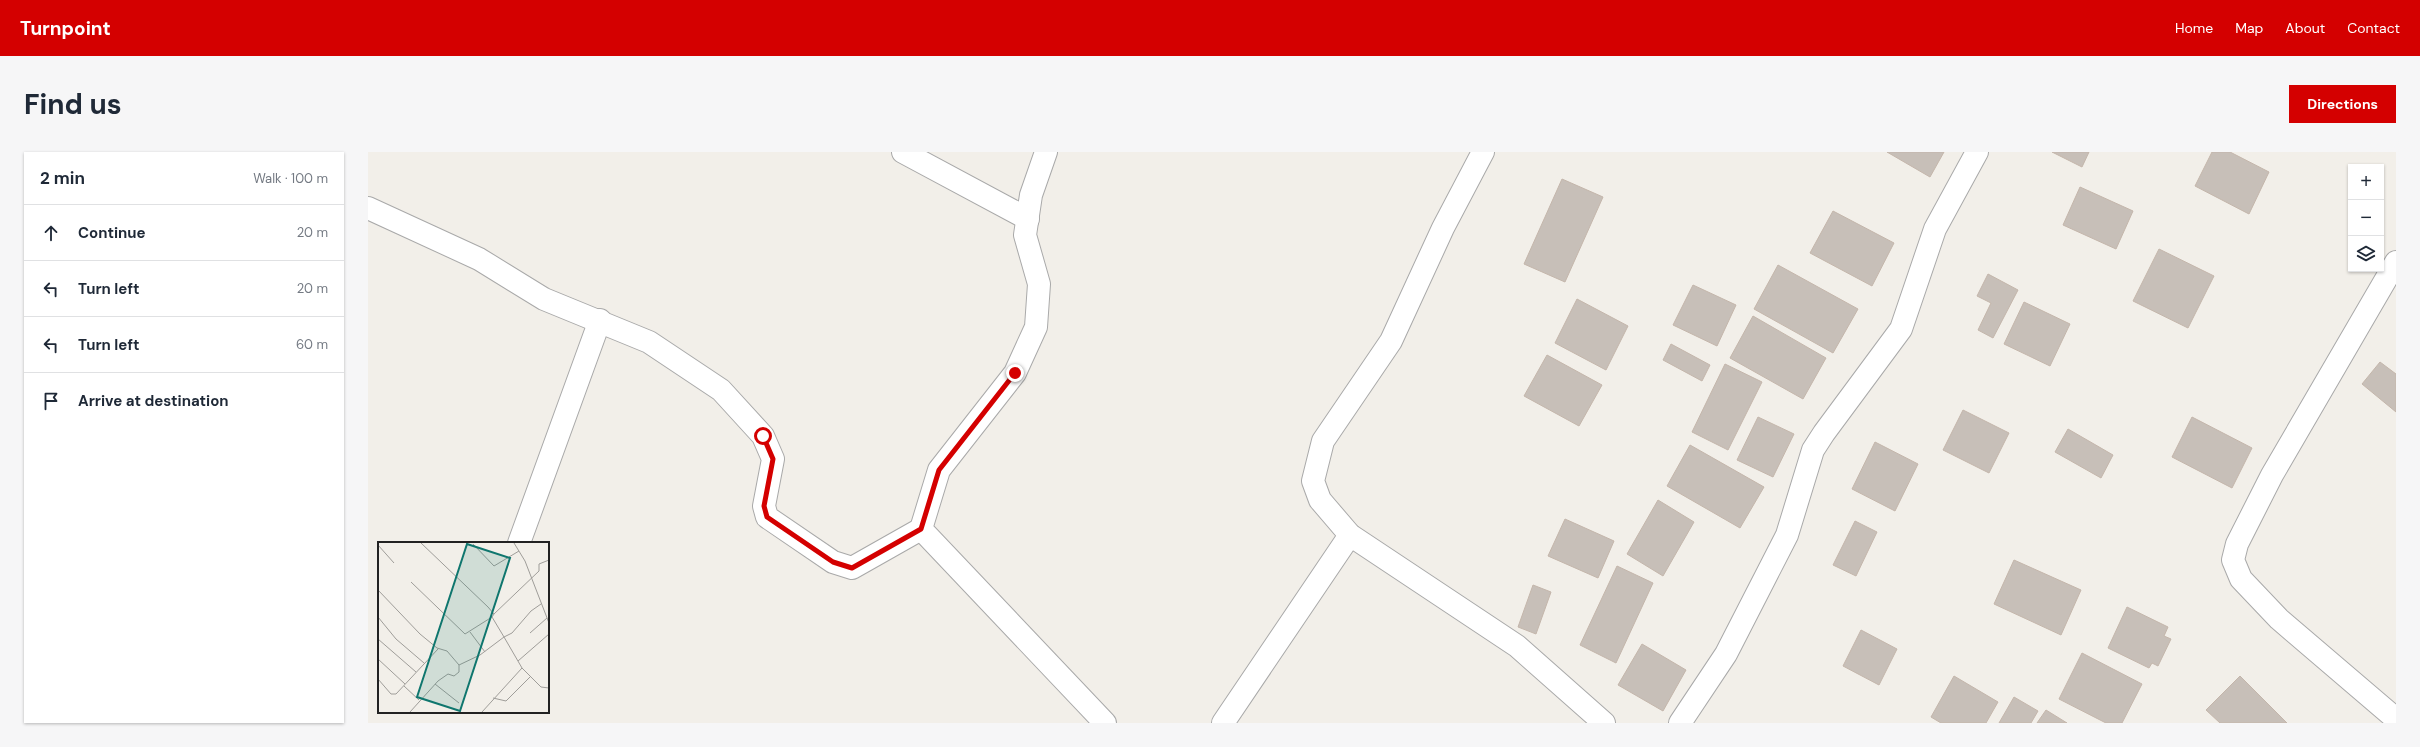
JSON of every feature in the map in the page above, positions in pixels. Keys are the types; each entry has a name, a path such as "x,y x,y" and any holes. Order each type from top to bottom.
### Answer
{"street":[{"path":"903,152 1028,219"},
{"path":"368,208 479,259 544,299 600,320 649,342 721,390 763,436 773,459 764,506 767,517 833,562 852,568 921,529 939,470 1015,373 1036,327 1039,284 1025,235 1031,196 1046,152"},
{"path":"1483,152 1443,228 1391,341 1323,441 1313,481 1320,500 1350,535 1517,646 1604,723"},
{"path":"1680,723 1726,654 1786,535 1813,450 1901,329 1935,229 1977,152"},
{"path":"2396,262 2272,475 2237,544 2233,560 2241,579 2279,619 2396,720"},
{"path":"519,542 600,320"},
{"path":"921,529 1105,723"},
{"path":"1223,723 1350,535"}],"building":[{"path":"1887,152 1944,152 1930,177"},
{"path":"2052,152 2089,152 2082,167"},
{"path":"2212,152 2230,152 2269,172 2249,214 2195,186"},
{"path":"1562,179 1603,197 1565,282 1524,264"},
{"path":"2080,187 2133,211 2116,249 2063,225"},
{"path":"1833,211 1894,243 1872,286 1810,253"},
{"path":"2159,249 2214,276 2188,328 2133,301"},
{"path":"1778,265 1858,309 1833,353 1754,309"},
{"path":"1988,274 2018,290 1993,338 1978,330 1991,303 1977,296"},
{"path":"1693,285 1736,305 1717,346 1673,325"},
{"path":"1577,299 1628,326 1606,370 1555,343"},
{"path":"2024,302 2070,324 2050,366 2004,344"},
{"path":"1753,316 1826,358 1803,399 1730,358"},
{"path":"1671,344 1710,365 1702,381 1663,360"},
{"path":"1547,355 1602,385 1579,426 1524,396"},
{"path":"2380,362 2396,374 2396,412 2362,384"},
{"path":"1725,364 1762,382 1728,450 1692,432"},
{"path":"1963,410 2009,433 1989,473 1943,450"},
{"path":"1758,417 1794,434 1773,477 1737,460"},
{"path":"2192,417 2252,448 2232,488 2172,457"},
{"path":"2068,429 2113,455 2101,478 2055,452"},
{"path":"1875,442 1918,464 1895,511 1852,489"},
{"path":"1690,445 1764,487 1740,528 1667,486"},
{"path":"1658,500 1694,522 1663,576 1627,554"},
{"path":"1565,519 1614,541 1598,578 1548,556"},
{"path":"1855,521 1877,532 1856,576 1833,565"},
{"path":"2014,560 2081,590 2061,635 1994,604"},
{"path":"1617,566 1653,583 1616,663 1580,645"},
{"path":"1533,585 1551,592 1536,634 1518,627"},
{"path":"2127,607 2168,627 2164,636 2171,639 2158,666 2152,663 2149,668 2108,648"},
{"path":"1861,630 1897,649 1879,685 1843,666"},
{"path":"1642,644 1686,670 1663,711 1618,685"},
{"path":"2082,653 2142,684 2122,723 2106,723 2059,699"},
{"path":"1954,676 1998,702 1986,723 1941,723 1931,717"},
{"path":"2240,676 2287,723 2220,723 2206,710"},
{"path":"2014,697 2038,711 2031,723 1999,723"},
{"path":"2046,710 2067,723 2037,723"}],"route":[{"path":"763,436 773,459 771,476 764,506 767,517 833,562 852,568 921,529 939,470 1015,373"}]}
